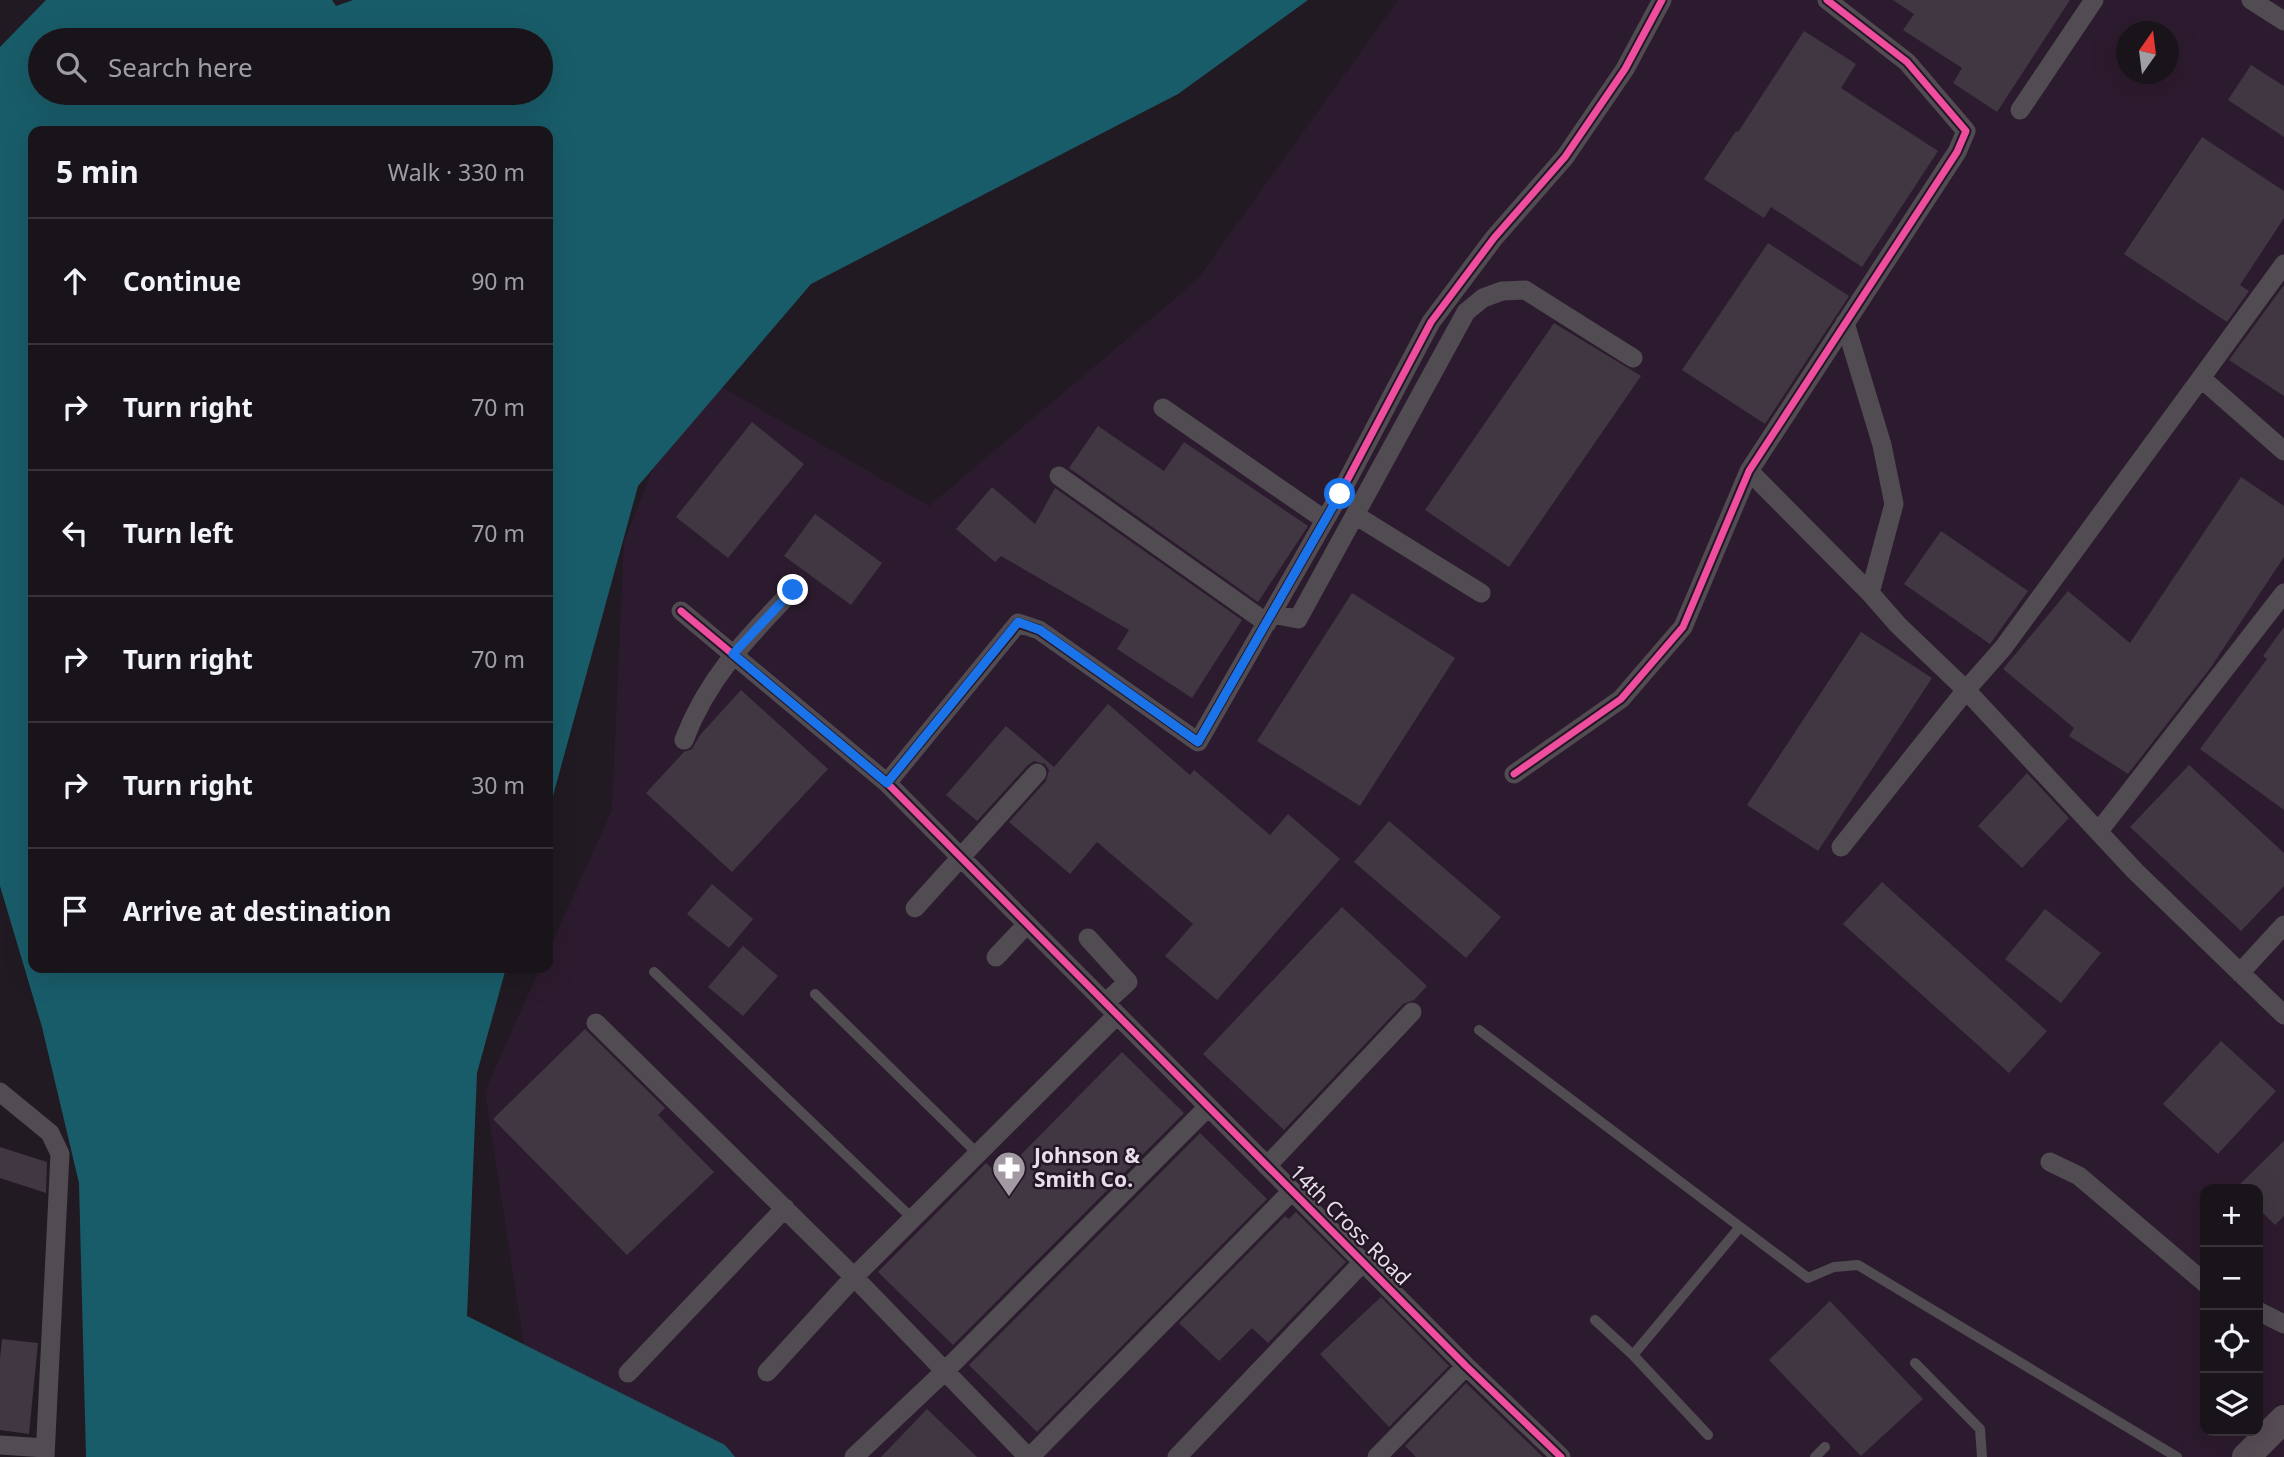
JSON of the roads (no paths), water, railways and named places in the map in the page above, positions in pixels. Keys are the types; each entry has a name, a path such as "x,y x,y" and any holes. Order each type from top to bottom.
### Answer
{"street":[{"path":"887,783 1018,622 1040,630 1198,742 1325,520 1431,322 1494,238 1565,157 1625,69 1661,0"},
{"path":"1514,774 1622,699 1683,627 1749,471 1957,152 1966,131 1907,62 1827,0"},
{"path":"2020,110 2094,0"},
{"path":"2251,0 2284,22"},
{"path":"1841,847 1966,690 2003,648 2284,264"},
{"path":"1059,476 1270,618 1298,619 1466,312 1483,298 1502,291 1525,290 1633,358"},
{"path":"1845,323 1882,445 1894,504 1870,593"},
{"path":"2202,378 2284,451"},
{"path":"1163,408 1325,520"},
{"path":"1749,471 1870,593 1898,625 1966,690 2135,871 2284,1015"},
{"path":"1355,515 1481,593"},
{"path":"684,740 706,691 733,654 793,590"},
{"path":"2099,831 2284,593"},
{"name":"14th Cross Road","path":"681,611 887,783 1553,1454"},
{"path":"915,908 1037,773"},
{"path":"996,957 1027,924"},
{"path":"2240,973 2284,925"},
{"path":"767,1372 854,1277 978,1154 1111,1009 1128,982 1088,939"},
{"path":"1267,1166 1412,1012"},
{"path":"596,1023 854,1277 1029,1457 1292,1191"},
{"path":"0,1092 50,1133 60,1154 45,1453 0,1445"},
{"path":"854,1457 945,1371 1209,1107"},
{"path":"2050,1161 2079,1176 2200,1279"},
{"path":"628,1373 785,1208"},
{"path":"1177,1457 1363,1262"},
{"path":"2263,1314 2284,1324"},
{"path":"1377,1457 1466,1366"},
{"path":"2253,1455 2284,1419"}],"lane":[{"path":"654,972 913,1219"},
{"path":"815,994 978,1154"},
{"path":"1479,1030 1808,1278 1834,1267 1858,1265 2177,1457"},
{"path":"1633,1355 1740,1227"},
{"path":"1595,1320 1633,1355 1709,1435"},
{"path":"1915,1363 1980,1429 1982,1457"},
{"path":"1815,1457 1825,1447"}],"water":[{"path":"46,0 332,0 336,6 353,0 1308,0 1178,94 811,284 638,486 553,796 553,126 28,126 28,973 505,973 477,1073 467,1316 725,1445 735,1457 86,1457 79,1183 42,1027 0,886 0,47"}],"place":[{"name":"Johnson & Smith Co.","path":"1009,1198"}]}
